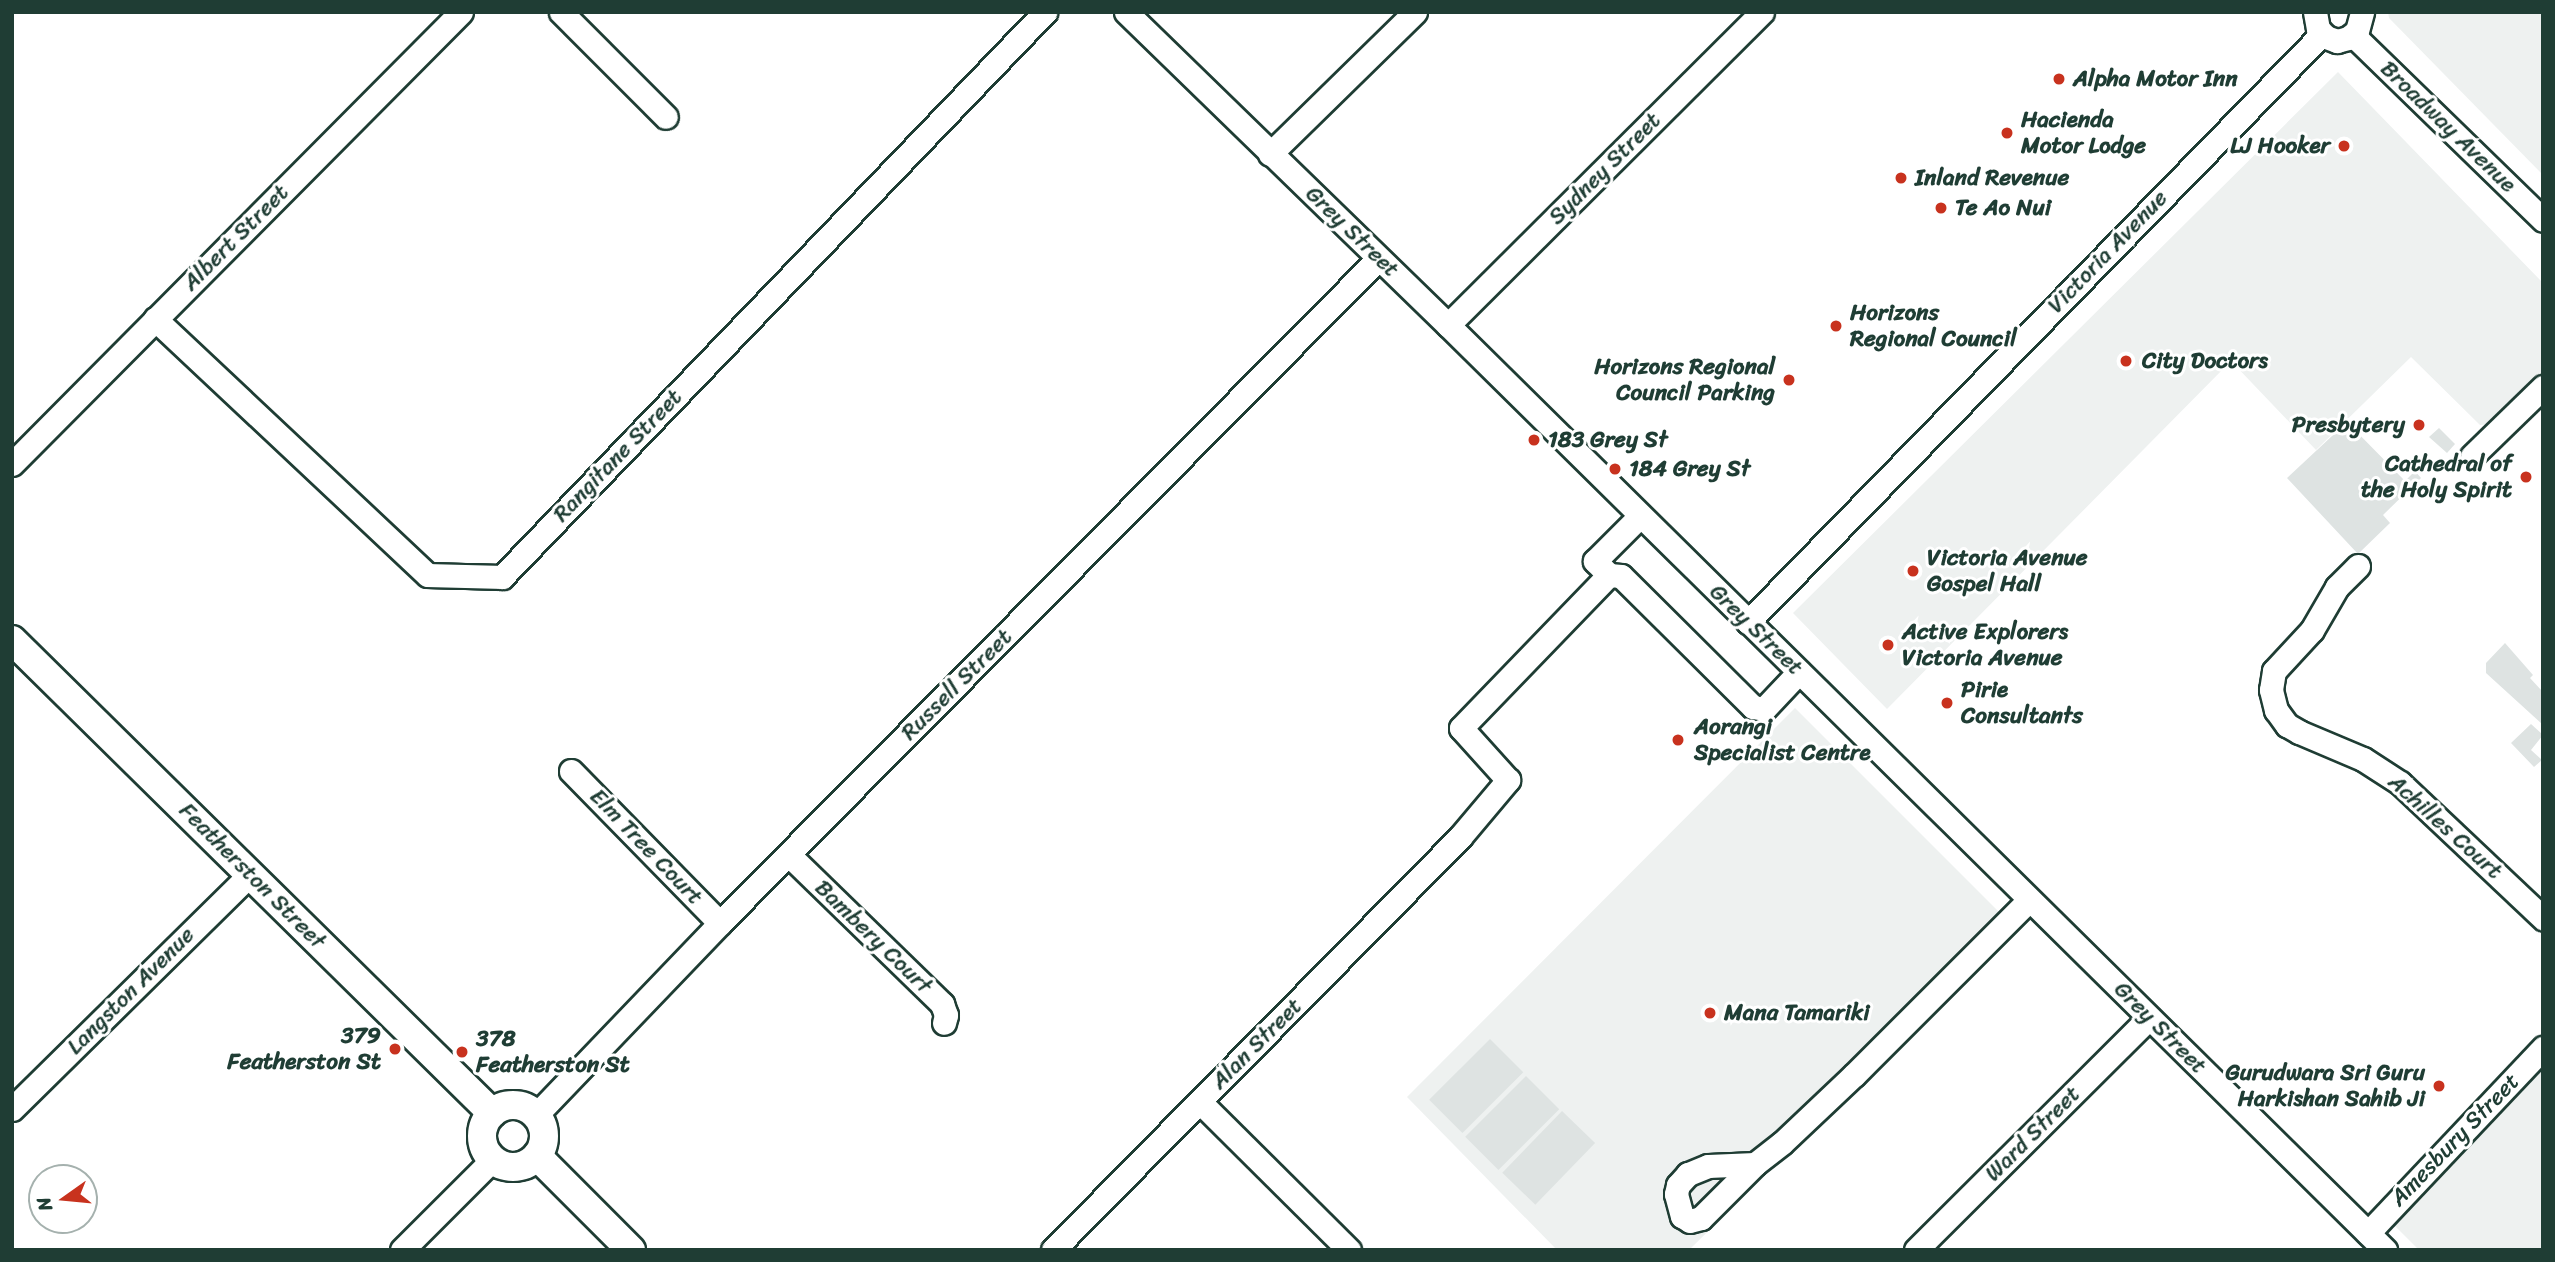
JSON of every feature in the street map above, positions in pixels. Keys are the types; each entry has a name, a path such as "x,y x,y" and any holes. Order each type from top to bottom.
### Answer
{"main road":[{"name":"Featherston Street","path":"12,640 492,1113"},
{"path":"513,1104 523,1106 536,1115 544,1128 545,1138 537,1156 521,1166 501,1164 493,1159 482,1140 483,1130 492,1113 513,1104"},
{"path":"537,1156 631,1250"}],"street":[{"name":"Albert Street","path":"12,464 461,12"},
{"path":"561,12 666,117"},
{"name":"Rangitane Street","path":"155,319 428,575 502,577 1045,12"},
{"name":"Grey Street","path":"1126,12 1379,257 2385,1250"},
{"path":"1270,153 1415,12"},
{"name":"Sydney Street","path":"1448,325 1762,12"},
{"path":"2318,23 2337,41 2353,35 2360,26 2362,12"},
{"name":"Victoria Avenue","path":"1748,622 2318,23"},
{"name":"Broadway Avenue","path":"2353,35 2543,220"},
{"name":"Russell Street","path":"536,1115 720,923 1379,257"},
{"path":"2472,456 2543,387"},
{"path":"1640,516 1595,561 1609,575 1620,576 1753,707 1764,709 1799,672"},
{"name":"Achilles Court","path":"2358,566 2337,587 2312,630 2274,671 2270,690 2276,710 2287,725 2299,733 2362,760 2400,783 2543,918"},
{"name":"Alan Street","path":"1053,1250 1460,837 1508,780 1461,728 1609,575"},
{"name":"Elm Tree Court","path":"571,771 720,923"},
{"name":"Bambery Court","path":"789,855 942,1004 946,1016 944,1023"},
{"name":"Langston Avenue","path":"12,1109 250,874"},
{"path":"1755,1164 1782,1143 1854,1074 2029,900"},
{"name":"Ward Street","path":"1916,1250 2149,1018"},
{"name":"Amesbury Street","path":"2368,1233 2543,1048"},
{"path":"1200,1102 1349,1250"},
{"path":"402,1250 493,1159"}],"shaded area":[{"path":"2388,12 2543,12 2543,175 2389,18"},
{"path":"2338,72 2543,283 2543,377 2490,424 2480,425 2411,357 2316,450 2231,361 1887,709 1793,613"},
{"path":"2347,422 2405,481 2415,471 2421,478 2383,515 2390,523 2358,554 2287,478"},
{"path":"2439,428 2455,444 2447,453 2429,437"},
{"path":"2505,643 2533,675 2530,678 2543,692 2543,725 2486,673 2486,663"},
{"name":"Mana Tamariki","path":"1795,708 2016,929 1689,1250 1557,1250 1407,1097"},
{"path":"2531,724 2543,735 2531,750 2542,760 2534,767 2511,743"},
{"path":"1490,1039 1523,1072 1462,1133 1429,1100"},
{"path":"2543,1066 2543,1250 2419,1250 2390,1221"},
{"path":"1526,1076 1559,1109 1498,1170 1465,1137"},
{"path":"1562,1111 1595,1143 1535,1205 1502,1173"}],"place":[{"name":"Alpha Motor Inn","path":"2059,79"},
{"name":"Hacienda Motor Lodge","path":"2007,133"},
{"name":"LJ Hooker","path":"2344,146"},
{"name":"Inland Revenue","path":"1901,178"},
{"name":"Te Ao Nui","path":"1941,208"},
{"name":"Horizons Regional Council","path":"1836,326"},
{"name":"City Doctors","path":"2126,361"},
{"name":"Horizons Regional Council Parking","path":"1789,380"},
{"name":"Presbytery","path":"2419,425"},
{"name":"183 Grey St","path":"1534,440"},
{"name":"184 Grey St","path":"1615,469"},
{"name":"Cathedral of the Holy Spirit","path":"2526,477"},
{"name":"Victoria Avenue Gospel Hall","path":"1913,571"},
{"name":"Active Explorers Victoria Avenue","path":"1888,645"},
{"name":"Pirie Consultants","path":"1947,703"},
{"name":"Aorangi Specialist Centre","path":"1678,740"},
{"name":"Mana Tamariki","path":"1710,1013"},
{"name":"379 Featherston St","path":"395,1049"},
{"name":"378 Featherston St","path":"462,1052"},
{"name":"Gurudwara Sri Guru Harkishan Sahib Ji","path":"2439,1086"}]}
